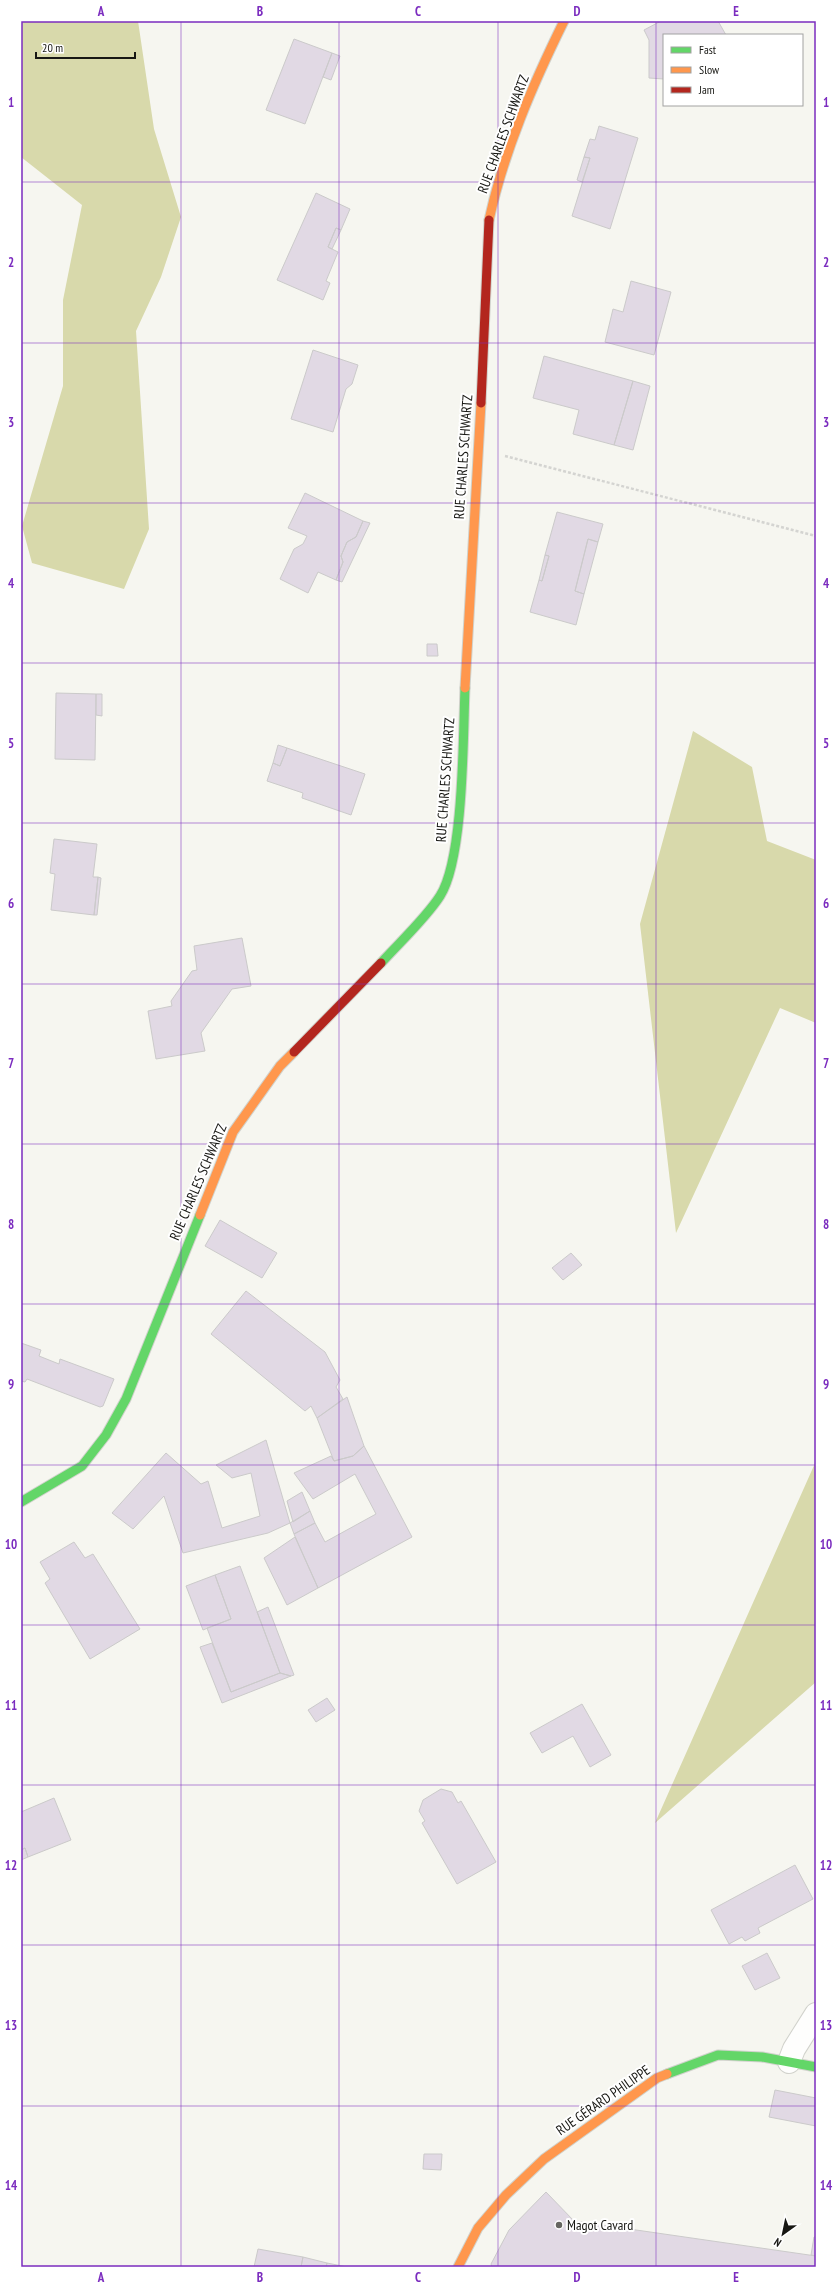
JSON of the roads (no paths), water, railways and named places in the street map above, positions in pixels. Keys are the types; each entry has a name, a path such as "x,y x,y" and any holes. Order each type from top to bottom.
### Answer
{"street":[{"name":"RUE CHARLES SCHWARTZ","path":"21,1502 82,1466 106,1435 126,1399 232,1132 249,1107 280,1066 365,982 427,911 440,896 448,878 455,844 459,809 486,318 489,220 498,179 546,58 564,21"},
{"path":"789,2062 800,2038 816,2014"},
{"name":"RUE GÉRARD PHILIPPE","path":"458,2267 478,2228 506,2195 544,2159 657,2078 692,2063 718,2055 762,2057 816,2067"}],"place":[{"name":"Magot Cavard","path":"559,2225"}]}
